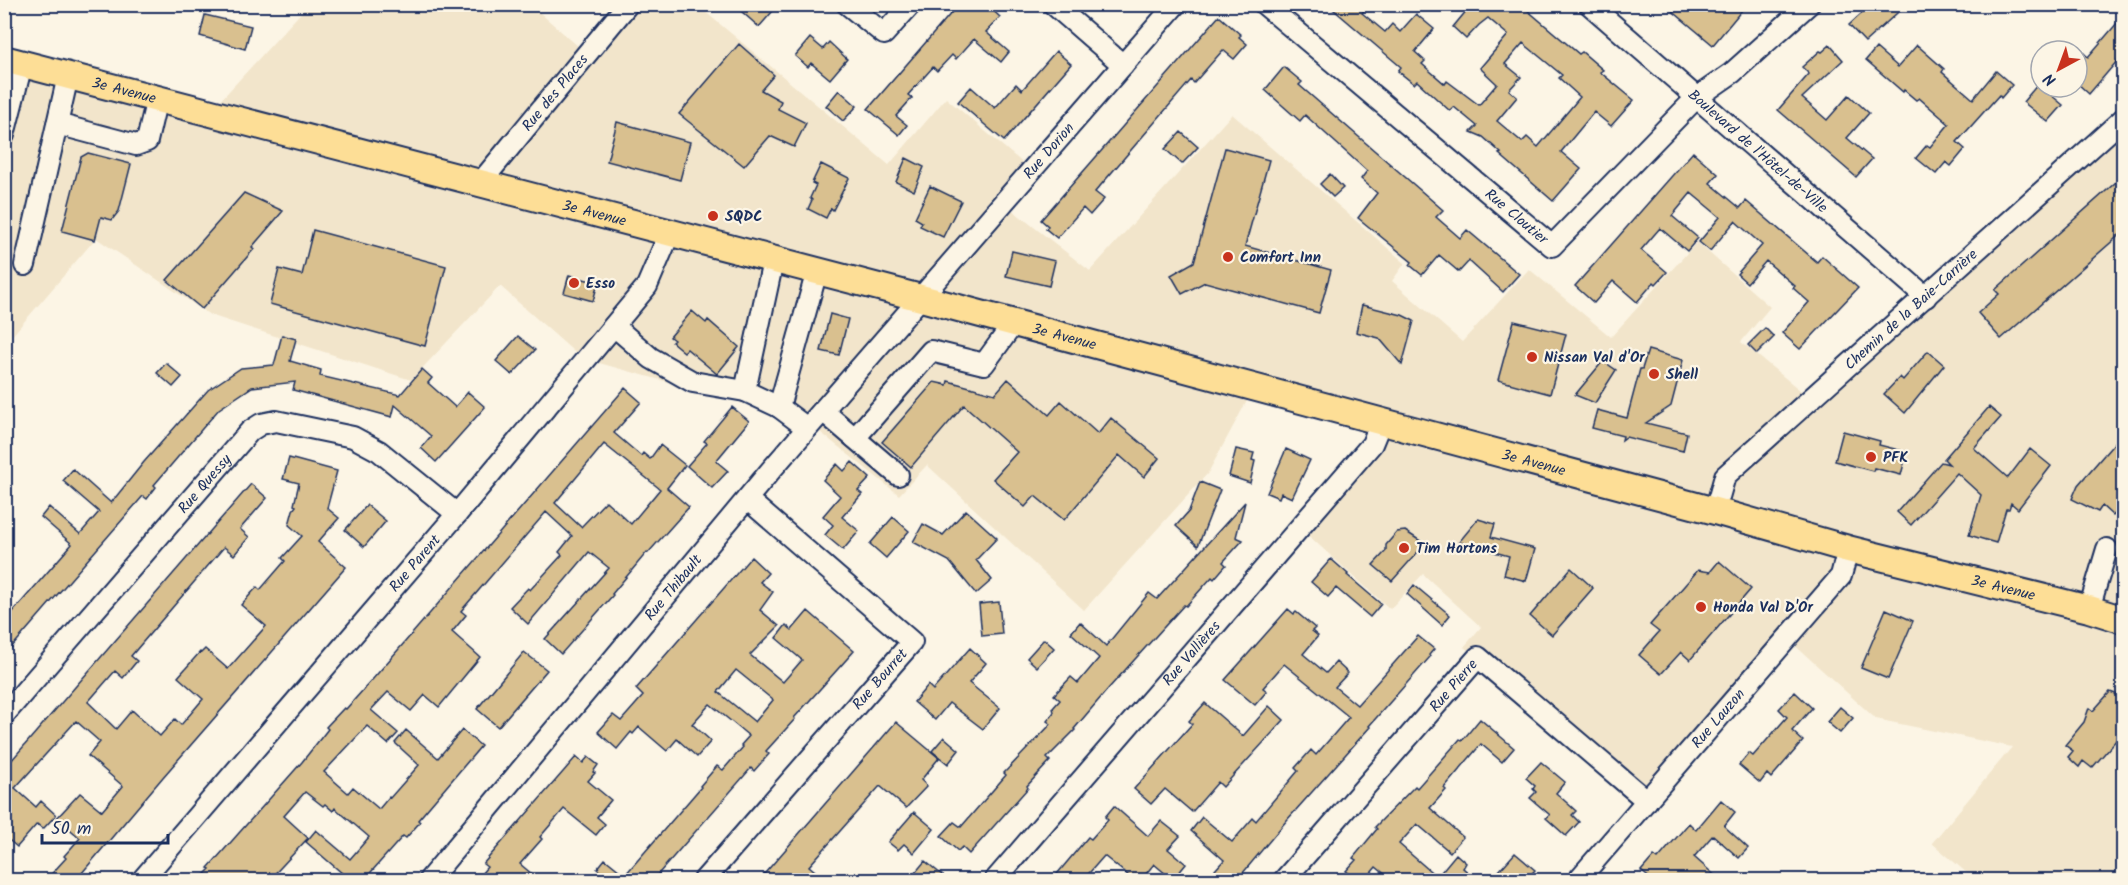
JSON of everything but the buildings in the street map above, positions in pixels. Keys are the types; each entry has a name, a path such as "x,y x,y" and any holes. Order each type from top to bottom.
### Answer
{"main road":[{"name":"3e Avenue","path":"13,61 921,298 1715,511 1848,549 2089,609 2124,620"}],"street":[{"name":"Rue des Places","path":"481,182 628,4"},
{"path":"847,4 884,34 911,4"},
{"path":"1053,4 1123,65"},
{"name":"Rue Dorion","path":"921,298 1176,4"},
{"name":"Rue Cloutier","path":"1264,4 1552,246 1696,98 1732,73 1809,4"},
{"name":"Boulevard de l'Hôtel-de-Ville","path":"1589,4 1926,297"},
{"path":"4,135 13,61"},
{"path":"25,265 68,76"},
{"path":"57,124 136,145 147,141 157,98"},
{"name":"Chemin de la Baie-Carrière","path":"1715,511 1725,476 2124,118"},
{"name":"Rue Parent","path":"142,880 457,514 647,286 670,232"},
{"path":"745,391 773,261"},
{"path":"779,407 817,271"},
{"name":"Rue Thibault","path":"429,880 807,428 921,298"},
{"path":"855,438 931,351 984,364 1014,323"},
{"path":"614,326 651,358 693,382 745,391 779,407 807,428"},
{"path":"823,411 898,475"},
{"name":"Rue Quessy","path":"4,715 250,431 261,424 276,422 353,437 379,451 457,514"},
{"name":"Rue Vallières","path":"995,880 1372,444 1381,422"},
{"name":"Rue Bourret","path":"704,880 912,642 747,499"},
{"name":"Rue Lauzon","path":"1578,880 1841,576 1848,549"},
{"path":"2089,609 2107,549"},
{"name":"Rue Pierre","path":"1284,880 1478,657 1647,801"}],"shaded area":[{"path":"308,5 531,5 579,47 614,5 697,5 889,165 946,98 1031,170 1002,202 1090,271 1232,114 1405,263 1392,281 1462,342 1529,269 1611,337 1697,242 1770,307 1741,342 1817,404 2123,119 2123,880 1975,880 1932,843 2012,747 1876,719 1790,641 1647,805 1464,647 1481,627 1423,574 1390,609 1300,528 1358,478 1376,435 1249,397 1208,473 1084,610 927,465 899,495 805,420 581,358 500,286 411,380 210,315 96,238 5,344 5,68 207,115"}],"place":[{"name":"SQDC","path":"713,216"},
{"name":"Comfort Inn","path":"1228,257"},
{"name":"Esso","path":"574,283"},
{"name":"Nissan Val d'Or","path":"1532,357"},
{"name":"Shell","path":"1654,374"},
{"name":"PFK","path":"1871,457"},
{"name":"Tim Hortons","path":"1404,548"},
{"name":"Honda Val D'Or","path":"1701,607"}]}
